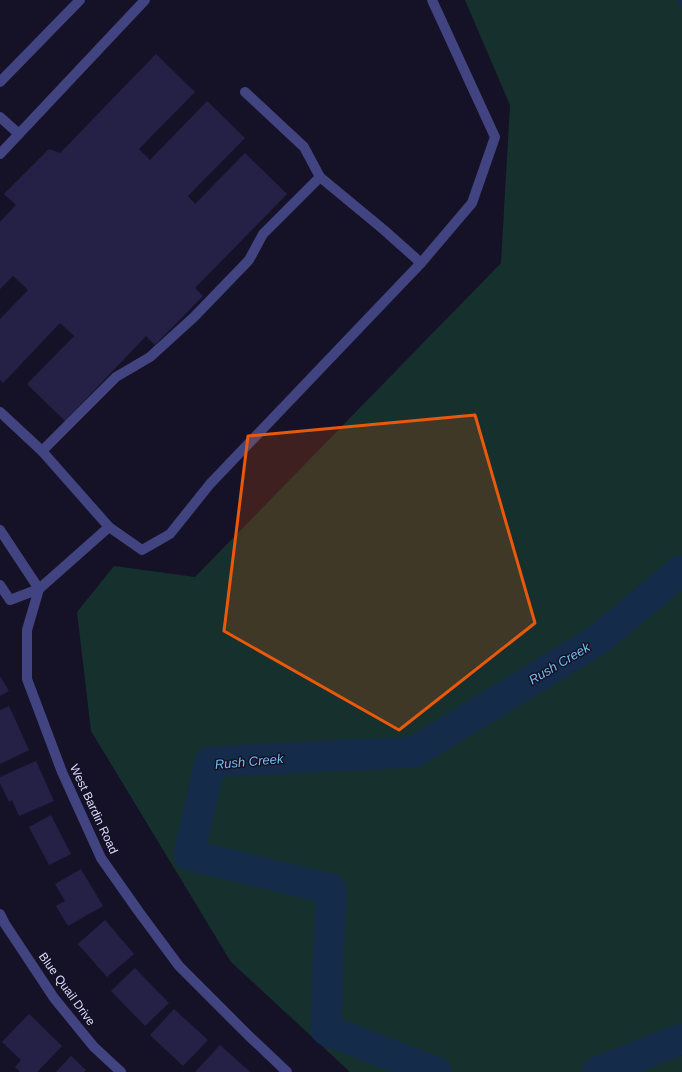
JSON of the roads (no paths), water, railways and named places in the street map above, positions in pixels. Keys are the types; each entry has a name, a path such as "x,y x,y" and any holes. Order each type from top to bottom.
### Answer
{"street":[{"path":"0,82 80,0"},
{"path":"0,154 146,0"},
{"path":"0,412 42,451 109,527 142,550 170,534 210,484 421,264 472,203 495,137 432,0"},
{"path":"245,92 304,147 320,177 384,230 421,264"},
{"path":"0,117 19,134"},
{"path":"42,451 116,377 150,357 194,316 249,260 263,234 320,177"},
{"path":"0,585 10,600 39,589 109,527"},
{"path":"0,530 39,589"},
{"name":"West Bardin Road","path":"39,589 26,630 27,680 62,772 101,858 179,966 287,1072"},
{"name":"Blue Quail Drive","path":"0,914 5,924 54,998 94,1047 121,1072"}],"waterway":[{"path":"679,0 682,4"},
{"name":"Rush Creek","path":"436,1072 326,1030 331,889 189,855 210,762 414,752 599,639 682,570"},
{"name":"Rush Creek","path":"597,1072 682,1039"}]}
